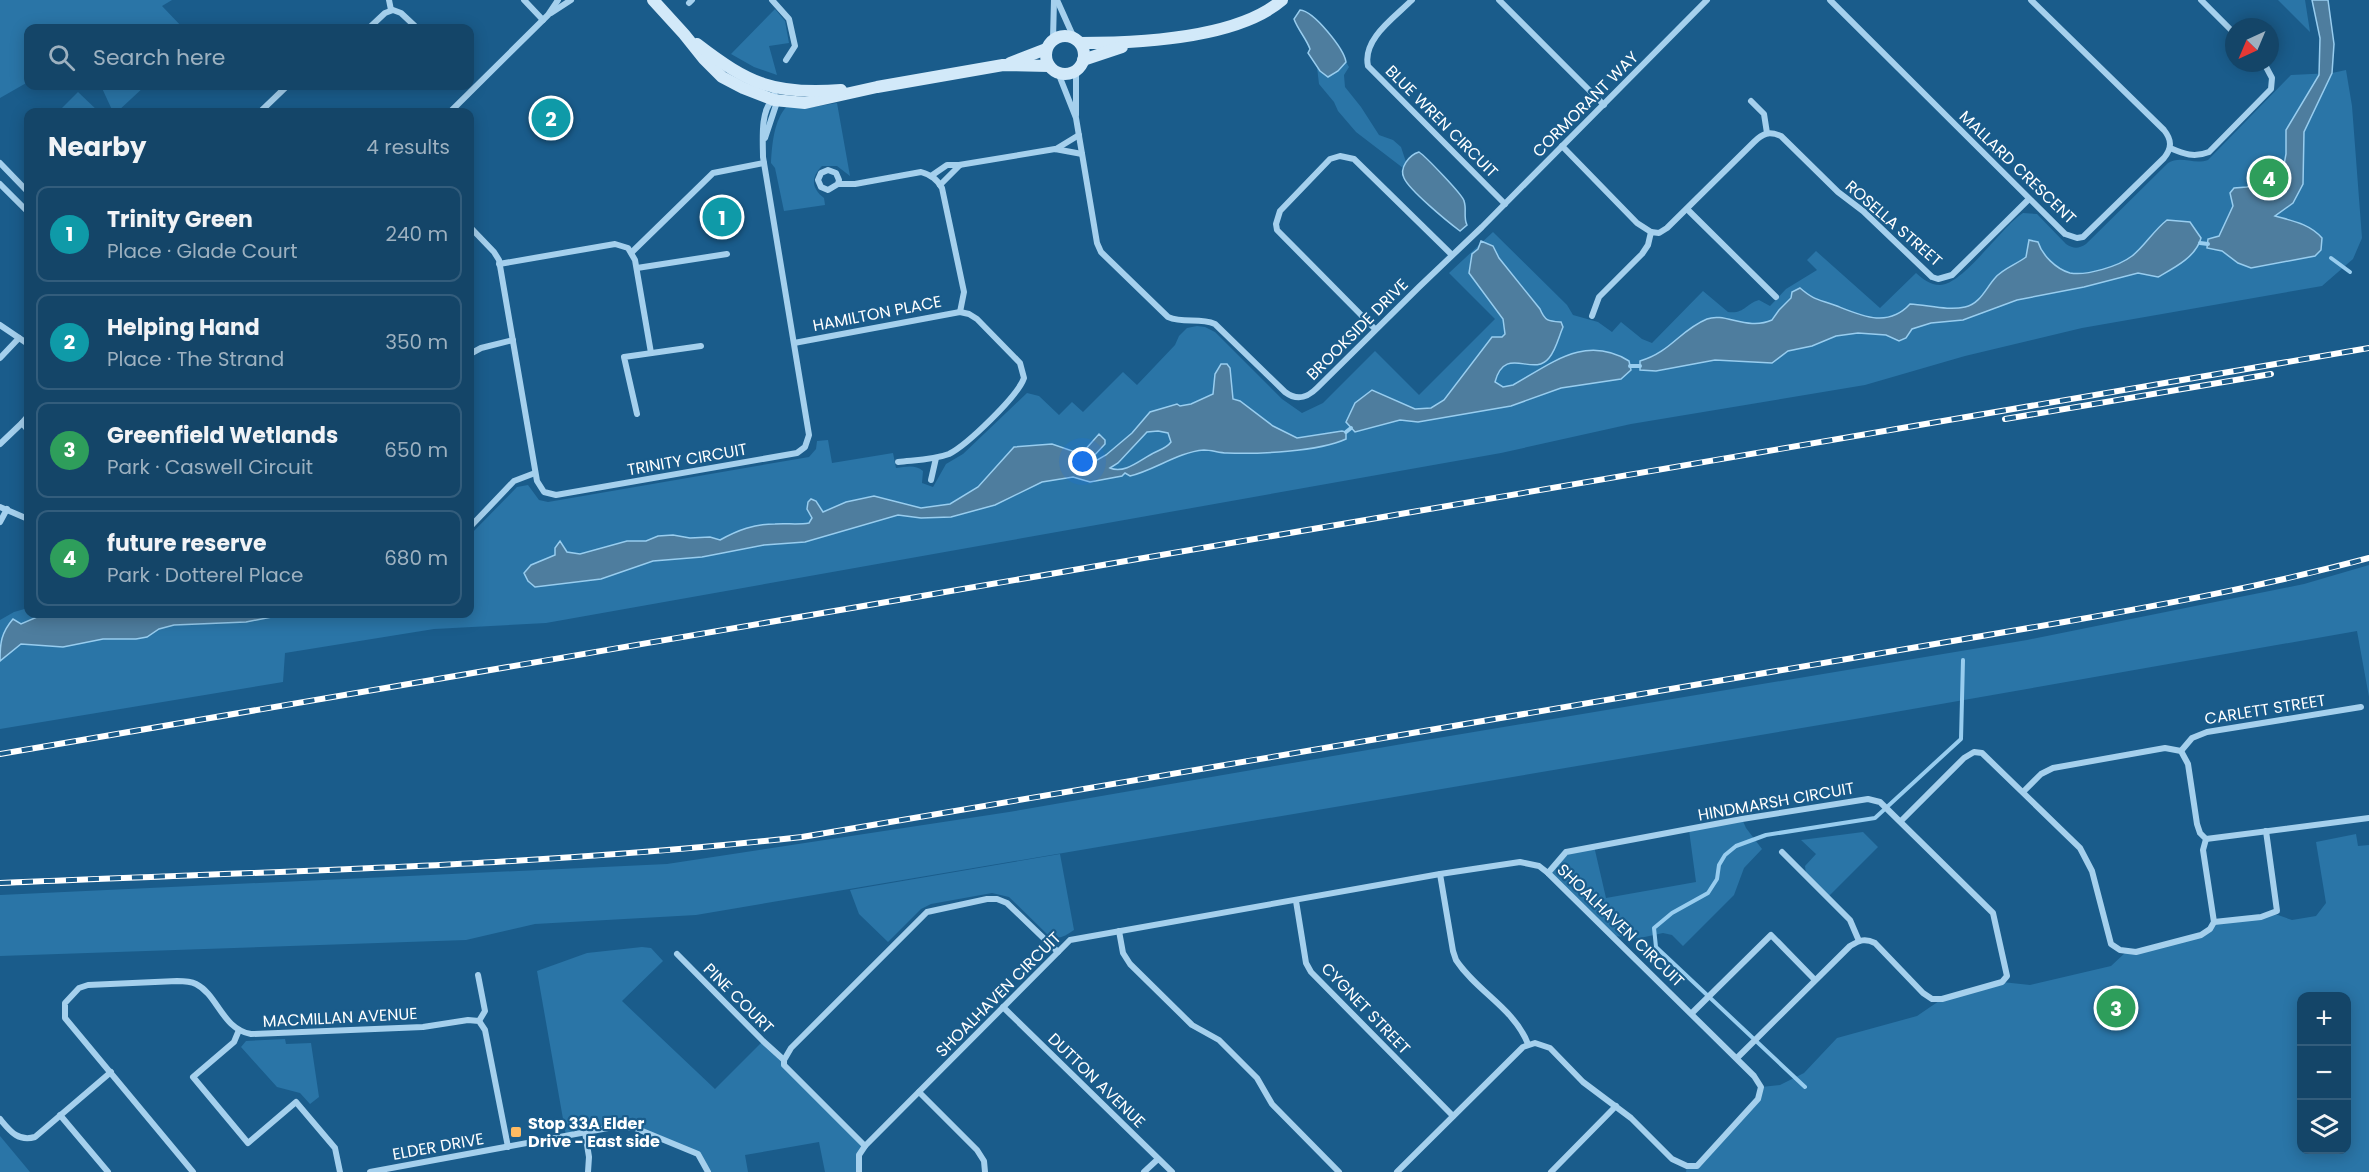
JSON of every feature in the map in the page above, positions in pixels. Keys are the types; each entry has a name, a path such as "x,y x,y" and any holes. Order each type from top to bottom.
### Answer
{"street":[{"path":"389,0 391,10"},
{"path":"524,0 546,17"},
{"path":"476,87 546,17 558,0"},
{"path":"546,17 571,0"},
{"path":"772,0 789,19 795,46 786,60"},
{"path":"1056,0 1083,48 1080,66"},
{"path":"1056,0 1050,44 1045,55 1049,66 1059,75 1131,43"},
{"path":"1003,65 1050,44 1062,35 1077,40 1131,43 1225,27 1267,12 1282,0"},
{"name":"BLUE WREN CIRCUIT","path":"1412,0 1372,41 1366,56 1368,66 1505,204"},
{"path":"1499,0 1604,105"},
{"name":"MALLARD CRESCENT","path":"1830,0 2065,234 2077,238 2084,237 2164,158 2170,148"},
{"path":"2031,0 2164,130 2170,140 2170,148 2186,155 2198,156 2209,152 2271,88 2272,78 2269,72"},
{"path":"2201,0 2225,24"},
{"path":"652,2 684,34 729,68 775,94 877,87 1003,65 1049,66"},
{"name":"CORMORANT WAY","path":"1482,227 1604,105 1702,2"},
{"path":"373,24 391,10 401,13 413,24"},
{"name":"BROOKSIDE DRIVE","path":"1076,118 1080,66"},
{"name":"BROOKSIDE DRIVE","path":"1059,75 1076,118 1097,243 1101,252 1168,317 1179,321 1203,320 1220,327 1288,395 1299,398 1309,395 1482,227"},
{"path":"264,108 283,90"},
{"path":"454,108 473,90"},
{"name":"TRINITY CIRCUIT","path":"474,231 494,252 499,264 536,473 542,491 553,495 798,453 805,447 810,435 764,163 764,141 776,105 775,94"},
{"path":"1562,146 1637,223 1651,232 1664,231 1688,210 1754,142 1767,133 1764,114 1751,101"},
{"name":"ROSELLA STREET","path":"1767,133 1781,136 1838,192 1863,211 1932,277 1938,279 1952,275 2029,199"},
{"path":"1055,149 1079,135"},
{"path":"931,176 947,165 1055,149 1082,154"},
{"path":"1375,329 1277,230 1276,224 1280,211 1330,159 1341,156 1354,159 1452,255"},
{"path":"0,163 24,188"},
{"path":"632,252 712,173 764,163"},
{"path":"940,185 959,165"},
{"path":"838,184 855,184 921,172 931,176 940,185 964,292 960,312"},
{"path":"0,184 24,208"},
{"path":"1688,210 1776,297"},
{"path":"1592,316 1599,297 1642,254 1648,245 1651,232"},
{"path":"499,264 615,244 623,245 632,252 637,268 651,353"},
{"path":"637,268 727,254"},
{"name":"HAMILTON PLACE","path":"794,343 960,312 977,319 1020,363 1024,378 1018,392 962,446 936,458 898,462"},
{"path":"0,326 24,341"},
{"path":"0,358 19,338"},
{"path":"474,352 513,340"},
{"path":"637,414 624,357 701,346"},
{"path":"0,444 24,421"},
{"path":"931,480 936,458"},
{"path":"474,523 514,481 536,473"},
{"path":"0,522 3,508 24,517"},
{"name":"CARLETT STREET","path":"2181,751 2192,738 2207,732 2361,707"},
{"path":"2023,792 2041,774 2054,768 2165,748 2181,751 2188,764 2197,824 2200,833 2206,839"},
{"path":"1901,821 1964,758 1974,752 1986,756 2075,842 2085,855 2092,871 2109,939 2117,949 2126,952 2136,952 2198,936 2210,929 2214,922 2203,850 2206,839"},
{"name":"HINDMARSH CIRCUIT","path":"1548,873 1566,852 1742,819 1868,799 1880,802 1901,821 1993,913 2007,976 1995,986 1942,999 1932,999 1923,993 1875,944 1867,939 1859,941"},
{"path":"2206,839 2369,818"},
{"path":"2214,922 2261,917 2277,911 2266,831"},
{"path":"1737,1058 1850,946 1859,941 1850,920 1782,852"},
{"name":"SHOALHAVEN CIRCUIT","path":"865,1146 1070,940 1296,901 1440,873 1520,862 1539,866 1548,873 1737,1058 1761,1087 1758,1100 1697,1166 1686,1169 1672,1160 1631,1118 1583,1082 1550,1048 1542,1044 1528,1044"},
{"path":"1397,1172 1528,1044 1514,1018 1456,960 1440,873"},
{"path":"784,1060 790,1048 927,912 987,899 998,899 1008,903 1058,952"},
{"name":"CYGNET STREET","path":"1296,901 1306,963 1311,972 1453,1116"},
{"path":"1119,931 1123,954 1130,964 1192,1025 1219,1040 1257,1078 1272,1104 1339,1172"},
{"path":"1692,1013 1771,935 1815,980"},
{"name":"PINE COURT","path":"677,954 784,1060 784,1065 865,1146"},
{"path":"478,975 484,1011 478,1021 486,1030 508,1147"},
{"name":"MACMILLAN AVENUE","path":"193,1172 64,1018 65,1003 83,986 190,982 201,988 239,1030 252,1034 423,1027 468,1020 478,1021"},
{"name":"DUTTON AVENUE","path":"1003,1007 1172,1172"},
{"path":"239,1030 234,1042 193,1077 248,1143 296,1102 331,1142 340,1172"},
{"path":"0,1119 11,1133 27,1139 35,1137 111,1072"},
{"path":"919,1092 977,1150 984,1161 985,1172"},
{"path":"1551,1172 1616,1106"},
{"path":"60,1115 108,1172"},
{"name":"ELDER DRIVE","path":"370,1172 619,1126 635,1128 698,1154 708,1172"},
{"path":"585,1132 589,1157 588,1172"},
{"path":"860,1172 859,1155 865,1146"},
{"path":"1144,1172 1158,1159"},
{"path":"417,1163 418,1172"}],"shaded area":[{"path":"0,0 172,0 162,6 179,24 24,24 24,84 0,98"},
{"path":"2278,0 2305,0 2310,32"},
{"path":"2312,0 2328,0 2334,44 2332,73 2304,132 2303,184 2293,203 2275,216 2312,229 2322,238 2321,250 2315,256 2251,268 2238,263 2222,251 2207,248 2208,239 2219,236 2233,206 2230,193 2234,188 2247,187 2283,170 2286,130 2319,75 2320,38"},
{"path":"775,9 785,21 789,43 769,46 777,75 754,67 731,54"},
{"path":"1300,10 1320,23 1344,56 1346,62 1328,77 1320,71 1308,53 1310,49 1294,19"},
{"path":"1346,62 1349,67 1344,75 1345,87 1379,135 1393,140 1401,147 1406,162 1403,168 1356,132 1319,84 1317,67 1320,71 1333,74"},
{"path":"2346,70 2352,106 2362,238 2353,259 2322,286 2082,328 1965,356 1865,385 1631,424 1501,453 546,623 434,629 285,653 283,682 0,729 0,620 24,609 24,618 474,618 474,531 517,487 528,485 539,500 548,502 809,457 816,449 817,441 828,440 832,463 893,453 896,468 917,467 923,471 922,483 933,487 946,464 963,454 1027,393 1039,396 1059,415 1072,402 1083,412 1123,372 1137,385 1175,345 1179,336 1187,328 1197,326 1215,332 1282,399 1302,413 1323,403 1375,351 1419,395 1495,319 1449,273 1493,232 1567,305 1573,315 1598,322 1612,332 1621,322 1642,339 1652,343 1703,291 1728,312 1738,312 1759,300 1770,306 1786,289 1817,270 1807,260 1816,251 1880,308 1916,273 1936,285 1960,276 2023,213 2037,214 2069,246 2076,248 2083,246 2168,163 2178,160 2208,160 2291,75"},
{"path":"103,90 141,90 121,108 111,108"},
{"path":"78,92 95,108 62,108"},
{"path":"837,103 850,176 837,166 822,166 814,182 824,198 825,205 784,211 775,168 771,163 773,140 779,118 787,106 807,108"},
{"path":"1419,152 1462,197 1467,225 1460,231 1421,198 1404,178 1403,170 1406,162"},
{"path":"2167,220 2190,222 2201,238 2189,256 2158,277 2138,273 2084,287 2017,300 1963,320 1931,323 1912,329 1906,338 1899,341 1886,335 1858,333 1836,336 1812,346 1788,351 1772,363 1715,360 1656,371 1640,370 1640,361 1668,347 1707,319 1714,317 1754,324 1772,320 1791,298 1792,292 1800,288 1817,299 1875,318 1893,316 1910,304 1945,308 1965,307 1975,303 1998,275 2026,257 2029,240 2038,242 2046,256 2060,268 2070,273 2085,273 2126,260"},
{"path":"1481,241 1493,246 1499,258 1545,318 1561,322 1563,327 1549,358 1535,365 1512,363 1505,365 1495,382 1503,387 1513,385 1555,361 1583,351 1598,350 1613,353 1629,361 1631,370 1621,379 1561,388 1511,406 1418,422 1400,420 1355,432 1346,422 1355,403 1372,390 1415,409 1431,408 1444,400 1492,337 1502,337 1505,334 1503,319 1469,273 1472,254 1478,249"},
{"path":"1221,364 1227,364 1230,368 1233,399 1240,401 1273,426 1297,438 1342,431 1346,432 1346,439 1320,447 1288,451 1224,453 1194,451 1130,476 1125,473 1122,476 1090,482 1073,477 1042,482 995,505 951,517 921,518 898,515 805,542 764,545 702,557 653,561 601,579 535,587 524,573 531,565 555,555 555,548 560,541 567,552 580,554 627,541 646,541 658,536 710,537 720,540 753,526 809,523 812,518 807,509 811,499 816,501 823,512 846,502 874,496 921,508 950,504 978,487 1014,447 1052,444 1078,453 1084,451 1099,434 1105,440 1105,444 1090,460 1092,463 1106,455 1132,433 1150,412 1177,404 1180,406 1191,404 1213,394 1215,374","holes":["1147,432 1168,433 1171,442 1164,448 1126,468 1110,468 1118,463"]},
{"path":"2369,565 2369,697 2357,631 1861,718 696,915 535,924 466,940 0,956 0,895 667,864 1009,812 2027,640 2304,584"},
{"path":"35,618 266,618 246,622 174,625 159,629 147,637 103,639 63,647 21,644 0,661 2,638 6,629 13,619 21,624"},
{"path":"1742,819 1762,849 1744,868 1734,895 1683,946 1672,935 1663,933 1640,938 1613,936 1548,873 1566,852 1594,846 1606,898 1696,882 1689,830"},
{"path":"1863,832 1878,847 1829,896 1806,874 1805,866 1816,854 1801,840"},
{"path":"2356,834 2358,846 2369,845 2369,1172 1686,1172 1687,1166 1697,1166 1750,1108 1761,1087 1780,1085 1804,1073 1837,1038 1917,1016 1942,999 2002,982 2030,985 2111,966 2126,952 2201,935 2214,922 2275,914 2292,920 2316,916 2326,903 2316,842"},
{"path":"1060,854 1074,930 1065,936 1049,936 1009,897 992,893 931,904 921,909 888,942 859,914 850,890"},
{"path":"651,948 663,961 622,1001 715,1089 763,1041 784,1060 784,1065 865,1146 859,1155 859,1172 825,1172 819,1142 745,1155 748,1172 708,1172 698,1154 658,1136 619,1126 566,1136 537,971 587,953"},
{"path":"285,1039 286,1044 311,1043 319,1097 310,1104 300,1093 277,1087 241,1047 246,1041"},
{"path":"0,1136 30,1172 0,1172"}],"waterway":[{"path":"2200,243 2208,244"},
{"path":"2331,258 2350,272"},
{"path":"1630,366 1640,366"},
{"path":"1346,432 1351,428"},
{"path":"1805,1087 1656,947 1654,928 1672,913 1708,893 1717,879 1719,865 1725,855 1736,846 1766,835 1875,818 1961,739 1963,660"}],"railway":[{"path":"0,754 2369,348"},
{"path":"2005,419 2271,374"},
{"path":"0,883 502,862 802,837 2103,615 2255,585 2369,558"}],"place":[{"name":"Helping Hand","path":"551,118"},
{"name":"future reserve","path":"2269,178"},
{"name":"Trinity Green","path":"722,217"},
{"name":"Greenfield Wetlands","path":"2116,1008"},
{"name":"Stop 33A Elder Drive - East side","path":"516,1132"}]}
